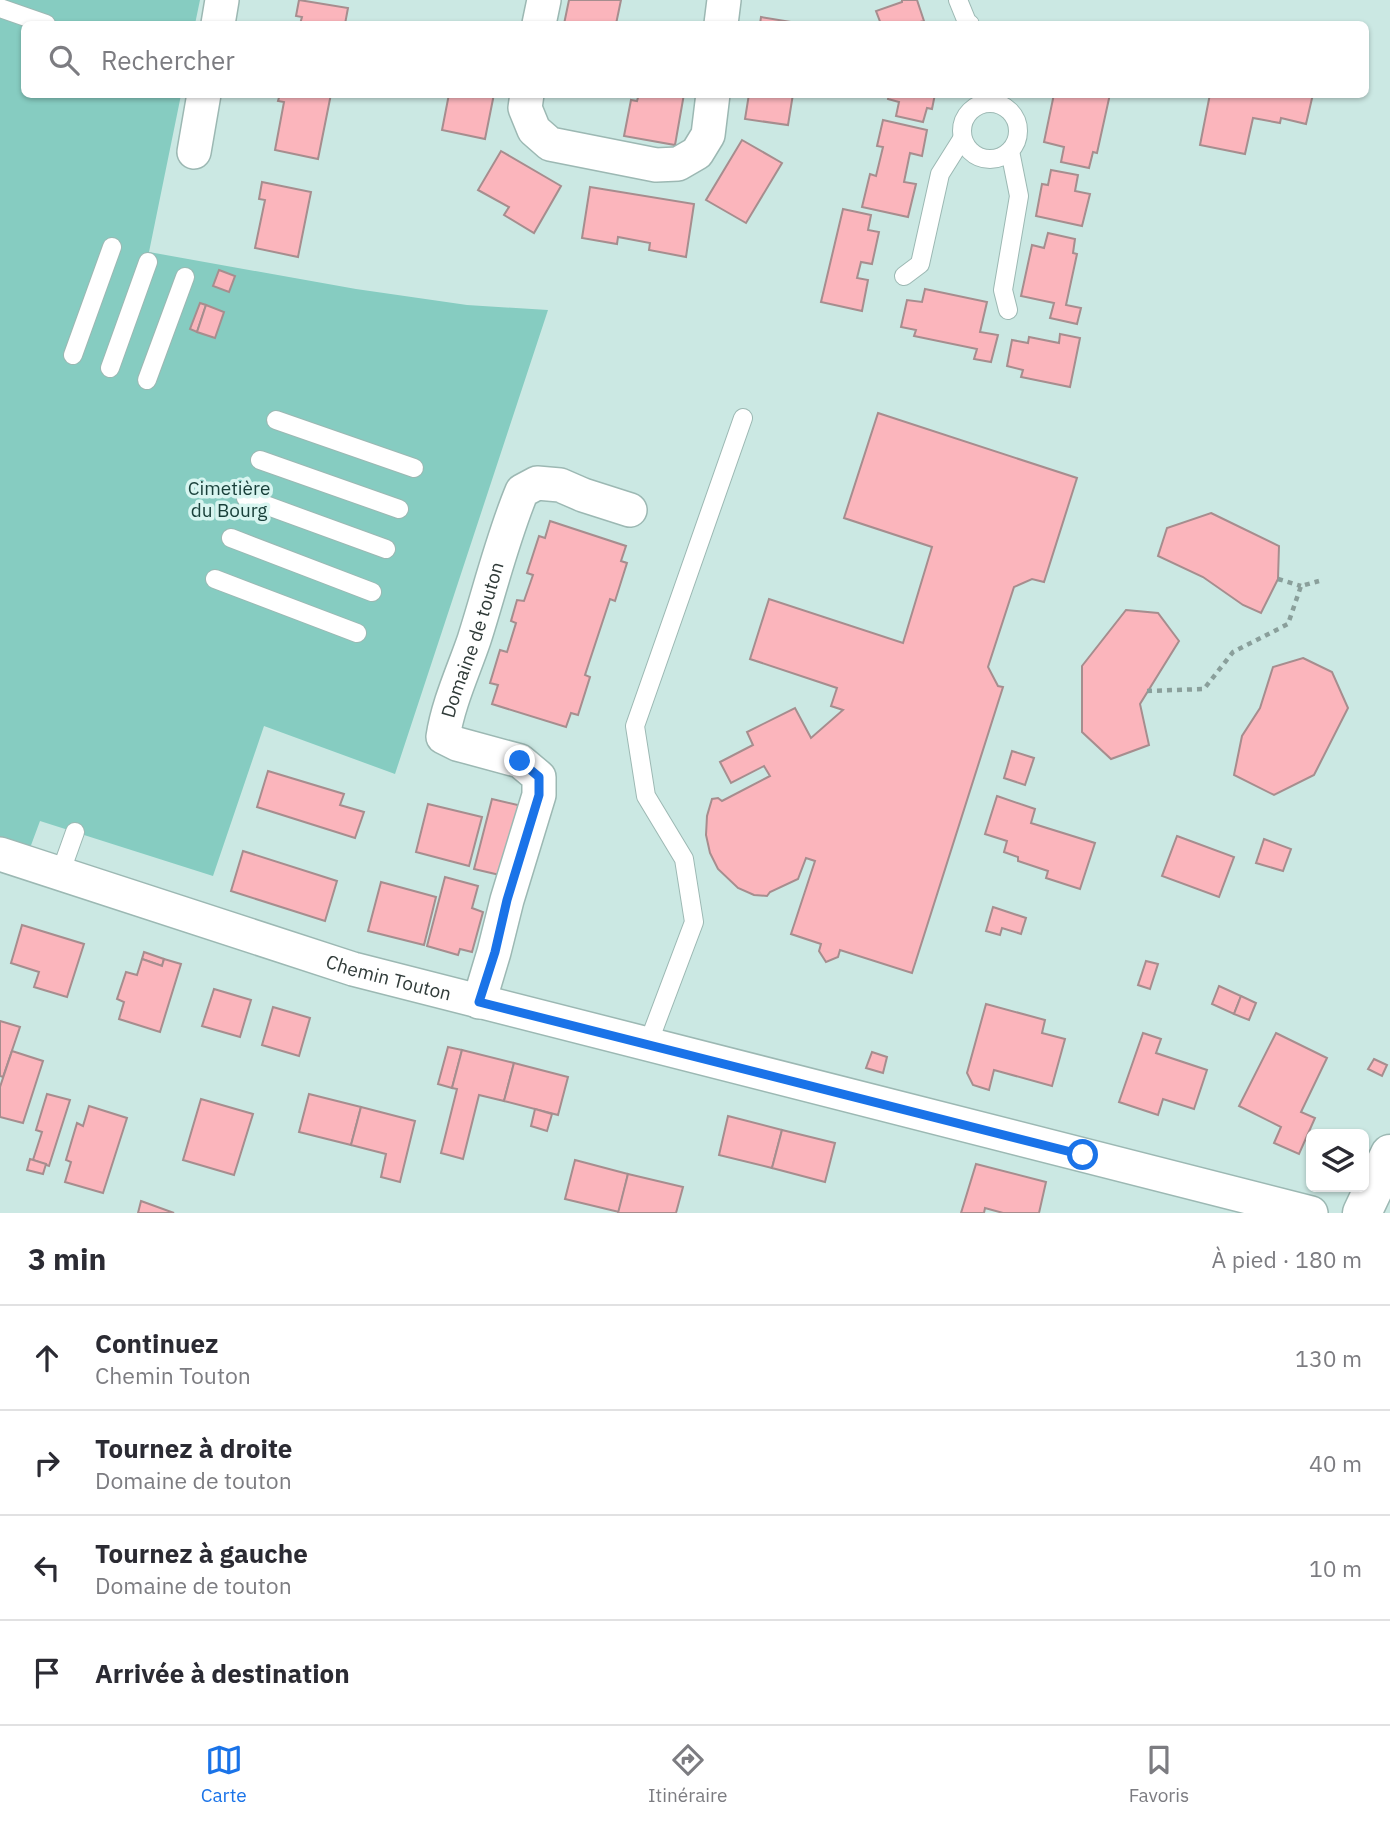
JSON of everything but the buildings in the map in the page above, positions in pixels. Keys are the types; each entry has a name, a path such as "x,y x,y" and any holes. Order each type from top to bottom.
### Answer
{"main road":[{"path":"1362,1213 1390,1154"}],"street":[{"path":"218,21 222,0"},
{"path":"540,21 544,0"},
{"path":"721,21 724,0"},
{"path":"194,152 203,98"},
{"path":"526,98 525,108 534,130 550,144 656,165 677,164 697,153 708,135 713,98"},
{"name":"Domaine de touton","path":"479,1002 539,795 539,777 520,761 457,744 443,737 446,718 465,668 511,517 522,491 537,483 560,485 630,510"},
{"name":"Chemin Touton","path":"0,854 353,969 1311,1213"}],"lane":[{"path":"958,0 967,21"},
{"path":"0,8 37,21"},
{"path":"989,99 1003,106 1015,119 1018,136 1010,151 1002,157 982,158 967,147 962,139 961,129 969,111 989,99"},
{"path":"904,276 920,264 940,174 962,139"},
{"path":"1008,310 1003,290 1019,197 1010,151"},
{"path":"73,355 112,247"},
{"path":"110,368 148,261"},
{"path":"147,380 185,277"},
{"path":"648,1044 694,922 684,859 646,796 635,726 743,418"},
{"path":"276,420 414,468"},
{"path":"260,460 399,509"},
{"path":"246,498 386,549"},
{"path":"230,538 372,592"},
{"path":"215,579 357,633"},
{"path":"60,874 75,832"}],"path":[{"path":"1278,579 1301,586 1319,581"},
{"path":"1147,691 1204,690 1233,653 1288,624 1301,586"}],"green space":[{"name":"Cimetière du Bourg","path":"0,0 200,0 196,21 21,21 21,98 180,98 149,252 356,289 467,305 548,310 395,774 264,726 213,876 40,821 30,848 0,838"}],"route":[{"path":"520,761 539,777 539,795 479,1002 1083,1155"}]}
